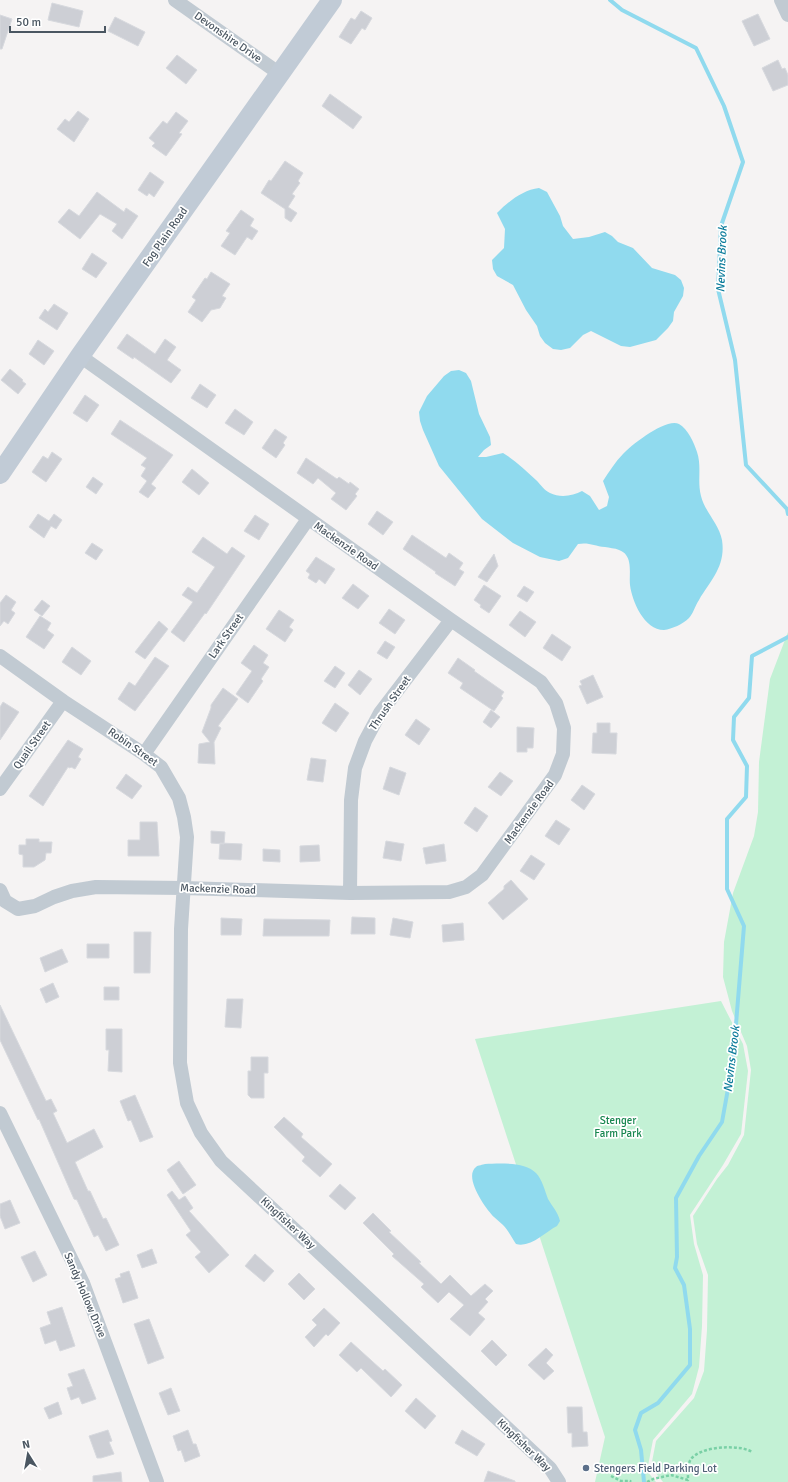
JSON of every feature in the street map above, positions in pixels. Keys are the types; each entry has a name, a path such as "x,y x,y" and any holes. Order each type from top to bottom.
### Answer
{"street":[{"name":"Devonshire Drive","path":"175,0 280,74"},
{"name":"Fog Plain Road","path":"0,474 80,356 332,0"},
{"path":"781,0 788,15"},
{"name":"Mackenzie Road","path":"2,896 18,909 35,906 72,890 96,887 350,893 449,892 466,887 482,875 555,775 563,754 564,728 556,703 541,682 308,519 80,356"},
{"name":"Lark Street","path":"144,754 308,519"},
{"name":"Thrush Street","path":"350,893 350,800 355,768 365,741 380,713 451,620"},
{"name":"Robin Street","path":"0,656 63,701 161,766 179,798 184,817 187,837 184,888"},
{"name":"Quail Street","path":"0,789 63,701"},
{"name":"Kingfisher Way","path":"184,888 181,929 180,1063 187,1103 201,1133 221,1161 550,1468 559,1482"},
{"name":"Sandy Hollow Drive","path":"0,1113 83,1283 157,1482"}],"path":[{"path":"649,1482 653,1479 671,1475 688,1480 691,1459 699,1453 714,1448 739,1448 753,1452"},
{"path":"611,1476 622,1481 631,1482"}],"green space":[{"path":"788,632 788,1482 663,1482 651,1467 656,1441 694,1398 704,1371 707,1330 708,1275 697,1244 693,1216 728,1165 744,1135 751,1070 747,1046 732,1011 723,977 724,942 733,893 754,836 758,812 759,762 770,679"},
{"name":"Stenger Farm Park","path":"721,1001 743,1044 748,1071 741,1134 723,1165 690,1215 694,1244 703,1275 702,1326 699,1367 692,1394 653,1440 647,1471 656,1482 595,1482 605,1437 475,1039"}],"water":[{"path":"539,188 547,192 560,216 563,226 573,239 589,237 605,232 618,242 633,248 652,268 675,275 681,280 684,288 683,296 674,312 673,321 656,340 630,347 621,346 591,331 583,335 570,348 561,350 553,349 545,343 540,336 537,326 526,310 513,285 497,276 493,269 492,260 504,248 505,229 497,213 516,197 527,191"},
{"path":"459,370 466,373 471,381 479,414 490,437 491,445 478,457 486,457 503,453 512,459 548,492 554,495 562,496 575,494 582,491 590,496 599,510 607,506 609,497 603,481 617,460 627,450 650,433 666,424 679,424 685,429 696,448 701,496 720,534 723,549 720,565 689,618 677,626 664,630 657,629 645,620 640,614 633,599 630,585 628,558 626,554 621,551 614,548 578,544 568,558 559,561 540,557 513,543 482,519 439,466 420,421 419,412 427,396 444,376 451,371"},
{"path":"485,1164 519,1165 532,1169 542,1182 548,1199 559,1218 560,1221 557,1226 532,1242 522,1245 516,1244 505,1227 494,1217 477,1193 472,1178 473,1172 477,1166"}],"building":[{"path":"52,3 83,11 79,27 48,20"},
{"path":"361,11 372,18 365,30 362,28 351,44 339,37 351,18 355,20"},
{"path":"758,14 770,39 754,46 742,21"},
{"path":"0,15 12,19 2,49 0,49"},
{"path":"115,17 145,32 138,46 108,31"},
{"path":"177,55 197,70 186,84 166,68"},
{"path":"778,60 782,69 785,68 788,75 788,85 773,91 762,68"},
{"path":"330,94 362,117 353,129 322,106"},
{"path":"78,111 89,119 74,142 57,129 65,119 69,122"},
{"path":"176,112 188,121 179,133 182,134 166,156 152,146 155,143 149,138 163,121 167,124"},
{"path":"285,161 303,173 298,181 300,183 292,194 295,196 288,207 297,213 291,222 285,218 285,209 261,193 269,180 271,181"},
{"path":"150,172 164,182 154,197 149,193 147,196 138,190"},
{"path":"97,192 124,212 126,208 138,216 122,239 112,231 117,224 100,214 80,239 58,222 69,209 79,216"},
{"path":"241,210 254,219 250,226 258,231 252,240 247,237 235,255 221,246 230,233 226,231"},
{"path":"92,253 107,263 96,278 82,269"},
{"path":"211,272 230,284 222,296 226,298 220,308 211,310 202,322 188,312 196,300 192,297"},
{"path":"54,304 68,313 57,330 39,318 45,309 48,312"},
{"path":"127,334 155,354 165,339 176,347 167,360 181,370 171,383 134,357 133,359 117,348"},
{"path":"38,340 54,351 44,365 29,354"},
{"path":"10,369 26,384 18,394 1,380"},
{"path":"200,384 216,395 207,408 191,398"},
{"path":"85,395 99,405 87,422 73,413"},
{"path":"235,409 253,422 244,435 225,423"},
{"path":"120,420 173,455 151,484 156,488 148,498 139,492 147,481 141,476 146,468 141,465 147,458 111,434"},
{"path":"275,429 287,437 283,443 285,445 276,458 262,448"},
{"path":"52,452 62,459 46,482 32,472 43,456 48,459"},
{"path":"306,458 337,479 339,477 349,484 350,482 359,489 355,494 357,496 346,510 331,499 336,493 318,478 313,484 297,473"},
{"path":"192,469 209,483 199,495 182,482"},
{"path":"93,477 103,484 96,494 86,487"},
{"path":"377,511 393,522 383,535 368,524"},
{"path":"38,514 49,521 54,514 62,520 56,529 51,526 44,538 29,527"},
{"path":"255,515 269,524 259,540 244,531"},
{"path":"412,535 446,558 449,553 463,563 459,569 464,572 455,586 403,549"},
{"path":"203,537 227,554 232,547 245,556 206,614 205,613 184,642 171,632 193,602 182,595 188,587 197,593 215,567 192,552"},
{"path":"92,543 103,550 96,560 85,553"},
{"path":"494,554 498,566 487,582 478,577"},
{"path":"316,557 335,569 325,584 319,579 316,583 308,578 310,574 306,571"},
{"path":"353,584 369,596 358,609 342,598"},
{"path":"484,585 501,596 489,613 480,607 481,605 474,600"},
{"path":"524,586 534,592 527,602 517,596"},
{"path":"6,595 16,602 11,610 15,613 8,624 4,621 0,626 0,603"},
{"path":"42,600 50,606 42,616 34,610"},
{"path":"389,609 405,620 395,634 379,623"},
{"path":"279,610 294,620 289,627 293,630 285,642 266,629"},
{"path":"520,611 536,622 525,637 509,625"},
{"path":"40,616 51,623 47,630 54,635 44,649 26,637"},
{"path":"159,621 168,629 145,659 135,652"},
{"path":"552,634 571,647 562,661 543,648"},
{"path":"385,641 395,647 387,659 377,653"},
{"path":"254,645 268,655 263,663 269,667 261,679 263,681 248,703 236,694 252,671 241,663"},
{"path":"72,647 91,661 81,675 62,662"},
{"path":"155,657 169,666 135,711 118,699 129,682 135,686"},
{"path":"458,658 504,692 501,696 503,698 494,711 460,688 463,683 448,673"},
{"path":"335,666 345,673 335,688 324,681"},
{"path":"359,670 372,679 360,695 348,685"},
{"path":"593,675 603,697 587,704 579,686 582,685 580,681"},
{"path":"223,688 238,699 218,726 221,728 214,742 215,764 198,763 199,744 210,742 202,732 211,705"},
{"path":"3,702 19,712 0,740 0,707"},
{"path":"335,703 349,713 336,732 322,723"},
{"path":"491,710 500,717 491,728 483,722"},
{"path":"416,719 430,729 419,745 405,735"},
{"path":"597,723 610,723 610,733 617,733 616,754 592,753 593,733 597,733"},
{"path":"517,727 534,728 533,748 527,748 527,752 517,752"},
{"path":"68,740 83,749 78,757 81,759 75,769 68,767 43,806 29,796"},
{"path":"311,758 326,760 323,782 307,780"},
{"path":"390,767 406,773 399,795 383,789"},
{"path":"500,772 513,781 501,796 488,787"},
{"path":"126,774 142,786 132,799 116,788"},
{"path":"582,785 595,794 584,810 571,800"},
{"path":"475,807 488,816 477,832 464,823"},
{"path":"556,820 570,829 559,845 545,836"},
{"path":"140,822 157,822 159,856 128,856 128,840 140,840"},
{"path":"211,831 225,832 224,844 211,843"},
{"path":"26,839 39,839 39,842 52,842 51,853 46,853 45,860 34,867 23,867 23,855 19,854 19,845 26,845"},
{"path":"386,841 404,844 401,861 383,858"},
{"path":"220,843 242,844 241,860 219,859"},
{"path":"444,844 446,861 426,864 423,848"},
{"path":"319,845 320,861 300,862 300,846"},
{"path":"263,849 280,850 280,862 263,861"},
{"path":"531,855 545,864 534,880 520,871"},
{"path":"511,880 528,899 503,920 488,903 504,889 504,886"},
{"path":"352,917 375,918 375,934 351,934"},
{"path":"221,918 242,919 241,935 221,935"},
{"path":"393,918 413,922 410,938 390,935"},
{"path":"264,919 330,920 329,936 263,936"},
{"path":"463,923 464,940 443,942 442,925"},
{"path":"134,932 151,932 150,973 134,973"},
{"path":"87,944 109,944 109,958 87,958"},
{"path":"62,949 68,962 45,972 40,958"},
{"path":"53,983 59,997 46,1003 40,989"},
{"path":"104,987 119,987 119,1000 104,1000"},
{"path":"227,999 243,999 241,1028 225,1027"},
{"path":"0,1005 46,1101 51,1099 57,1111 53,1113 67,1143 94,1129 103,1147 75,1162 88,1191 90,1191 103,1219 106,1218 119,1245 106,1251 98,1235 94,1237 77,1200 74,1199 39,1119 38,1120 0,1040"},
{"path":"106,1029 122,1029 122,1072 108,1071 109,1050 106,1050"},
{"path":"251,1057 268,1057 268,1073 264,1073 264,1098 251,1098 248,1095 248,1071 251,1071"},
{"path":"135,1095 153,1137 140,1142 131,1120 128,1121 120,1101"},
{"path":"284,1117 303,1134 301,1137 332,1164 320,1177 302,1161 305,1157 274,1127"},
{"path":"179,1161 196,1185 183,1194 167,1170"},
{"path":"340,1184 356,1198 345,1210 329,1196"},
{"path":"172,1191 179,1200 185,1196 193,1208 189,1211 229,1255 209,1273 195,1257 201,1252 186,1235 191,1231 167,1195"},
{"path":"10,1200 20,1223 5,1229 0,1216 0,1204"},
{"path":"373,1213 391,1231 389,1232 421,1262 419,1263 441,1284 450,1275 471,1296 485,1284 493,1291 485,1299 488,1302 478,1313 485,1319 470,1336 450,1319 464,1305 449,1292 438,1303 421,1287 424,1284 392,1256 394,1254 363,1223"},
{"path":"152,1249 157,1263 142,1268 137,1255"},
{"path":"35,1251 47,1275 33,1282 21,1257"},
{"path":"255,1254 274,1271 264,1282 245,1266"},
{"path":"129,1271 138,1298 123,1303 115,1279 121,1277 120,1274"},
{"path":"299,1273 315,1289 304,1300 288,1284"},
{"path":"62,1307 75,1346 60,1351 56,1340 45,1344 40,1328 51,1324 47,1312"},
{"path":"324,1308 340,1323 328,1336 326,1334 314,1347 305,1337 317,1325 312,1320"},
{"path":"149,1319 164,1358 148,1364 134,1324"},
{"path":"492,1340 507,1355 496,1366 481,1351"},
{"path":"351,1342 383,1371 385,1369 402,1385 391,1397 361,1368 357,1372 339,1355"},
{"path":"546,1348 553,1355 546,1363 554,1371 544,1380 528,1365"},
{"path":"84,1369 96,1399 82,1404 79,1397 71,1400 67,1388 73,1386 68,1374"},
{"path":"171,1388 180,1411 168,1415 159,1393"},
{"path":"416,1398 436,1416 425,1429 405,1411"},
{"path":"58,1402 62,1414 49,1419 44,1408"},
{"path":"567,1407 582,1407 583,1432 587,1432 588,1446 572,1447 572,1433 568,1433"},
{"path":"108,1430 112,1441 109,1442 114,1454 97,1458 89,1436"},
{"path":"188,1430 193,1444 196,1444 200,1456 185,1462 181,1450 178,1451 173,1436"},
{"path":"462,1430 485,1444 477,1456 455,1443"},
{"path":"488,1471 515,1481 515,1482 484,1482"},
{"path":"121,1472 122,1482 93,1482 93,1476"}],"waterway":[{"name":"Nevins Brook","path":"610,0 622,10 696,48 724,106 743,162 721,226 718,289 735,360 746,465 787,509 788,514"},
{"name":"Nevins Brook","path":"644,1482 641,1450 635,1430 641,1413 658,1403 690,1365 690,1329 684,1285 675,1268 677,1257 676,1198 699,1156 722,1122 733,1061 744,926 727,889 727,819 746,797 747,766 733,740 734,717 749,698 752,656 788,637"}],"place":[{"name":"Stengers Field Parking Lot","path":"586,1468"}]}
